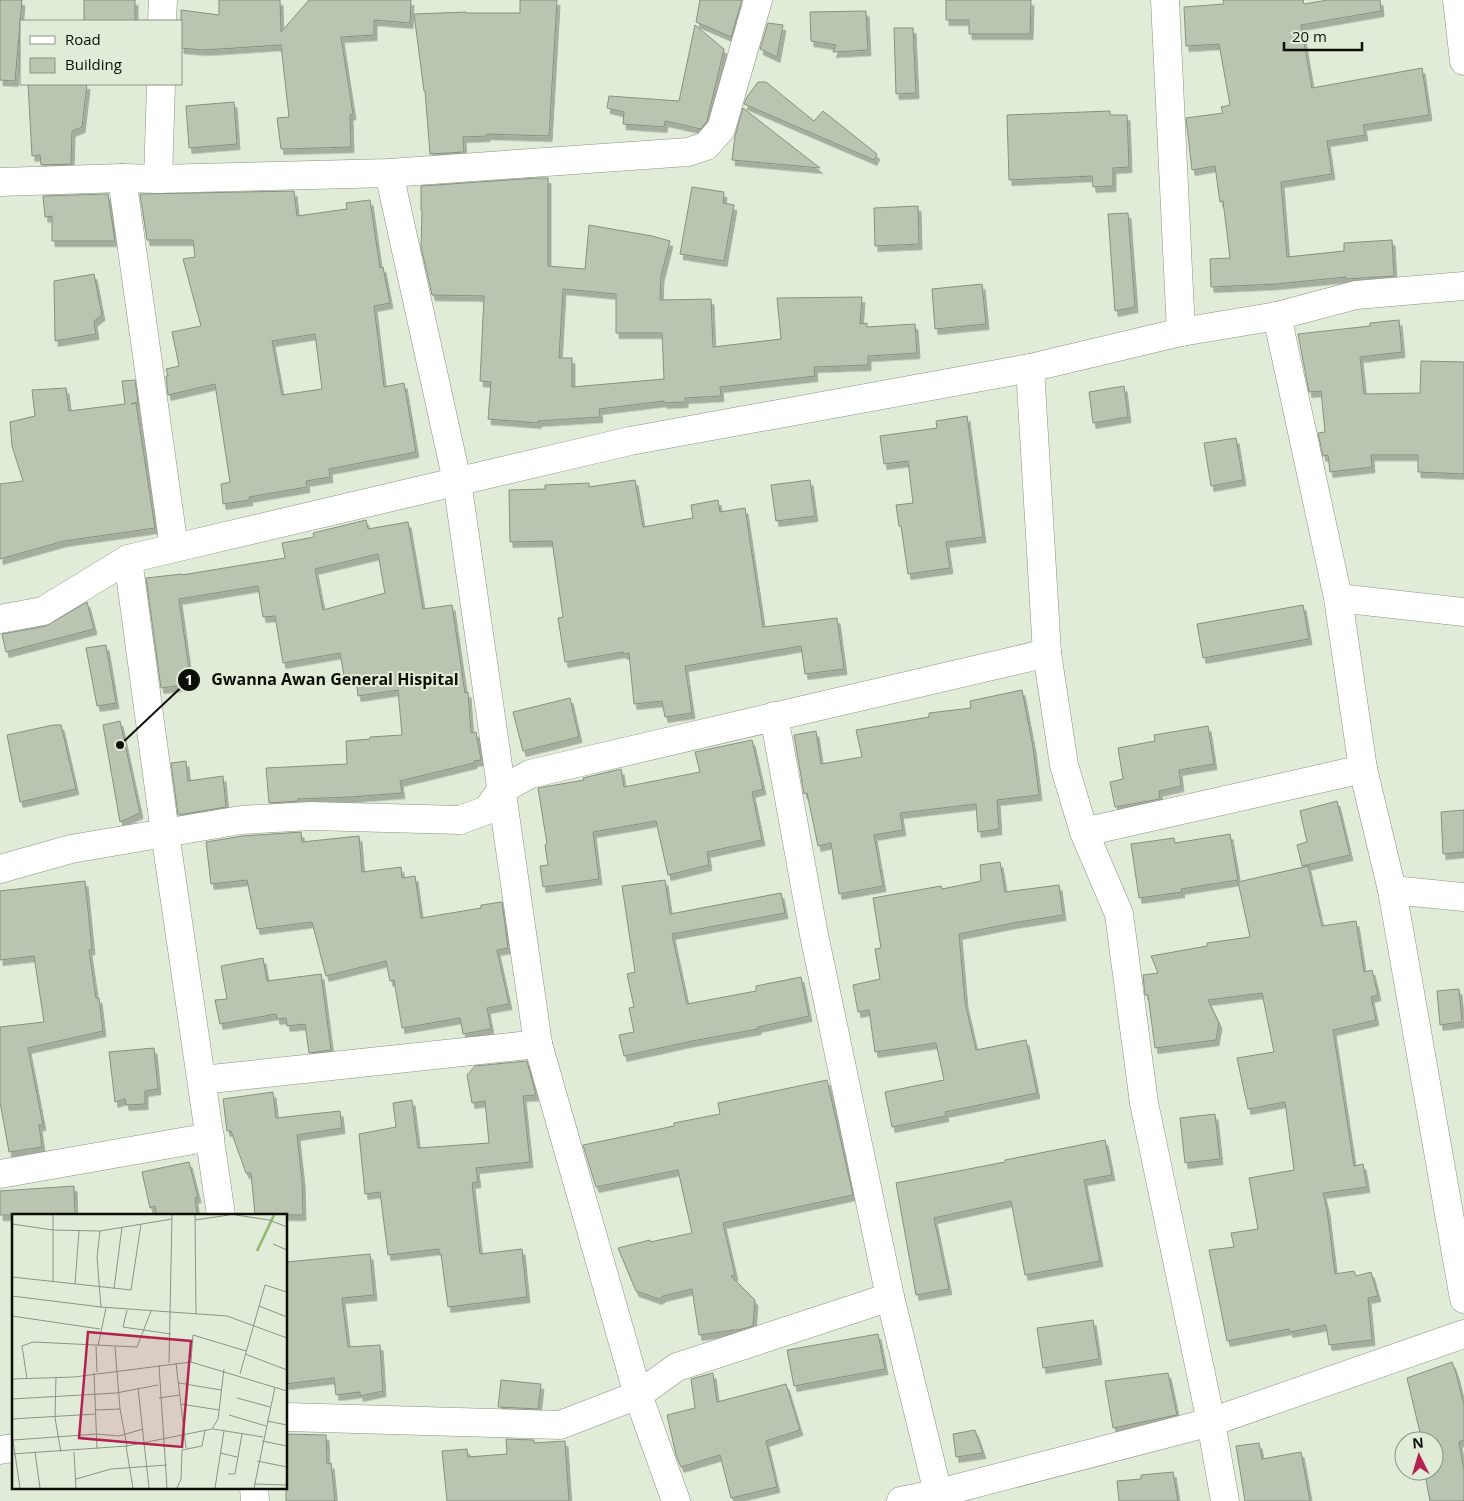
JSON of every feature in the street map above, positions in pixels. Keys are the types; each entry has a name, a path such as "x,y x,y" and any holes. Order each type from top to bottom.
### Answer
{"street":[{"path":"162,20 163,0"},
{"path":"0,182 389,173 688,152 706,146 721,129 758,0"},
{"path":"1165,0 1181,332"},
{"path":"1457,0 1464,61"},
{"path":"158,179 161,85"},
{"path":"389,173 457,481 538,1044 638,1395 676,1501"},
{"path":"122,178 174,548"},
{"path":"0,619 43,611 128,559 630,441 1030,368 1181,332 1277,316 1356,295 1464,286"},
{"path":"1277,316 1338,598 1363,769 1392,890 1464,1299"},
{"path":"1030,368 1048,653 1064,765 1084,832 1119,914 1144,1103 1211,1422 1225,1501"},
{"path":"128,559 165,833 221,1214"},
{"path":"1338,598 1464,612"},
{"path":"0,869 71,850 241,820 311,816 460,820 487,810 501,790 530,774 1048,653"},
{"path":"774,716 813,930 890,1297 940,1497"},
{"path":"1084,832 1363,769"},
{"path":"1392,890 1464,897"},
{"path":"202,1080 538,1044"},
{"path":"0,1174 210,1137"},
{"path":"288,1417 560,1425 638,1395 676,1367 890,1297"},
{"path":"901,1501 940,1497 1211,1422 1464,1334"},
{"path":"254,1488 255,1501"}],"building":[{"path":"0,0 22,0 15,81 0,80"},
{"path":"84,0 135,0 135,20 84,20"},
{"path":"219,0 280,0 281,32 309,0 411,0 410,23 374,20 374,35 341,37 353,114 350,115 351,147 281,149 277,118 289,117 281,45 204,50 182,48 181,10 219,15"},
{"path":"520,0 557,0 549,136 487,134 487,136 463,137 464,152 430,154 425,91 414,14 466,12 520,13"},
{"path":"700,0 742,0 731,37 696,22"},
{"path":"946,0 1031,0 1030,34 969,34 969,20 946,20"},
{"path":"1223,0 1303,0 1304,4 1328,0 1380,0 1381,11 1301,25 1312,88 1422,68 1429,115 1363,125 1365,135 1327,141 1332,174 1281,182 1287,257 1344,251 1344,243 1392,240 1394,276 1346,279 1346,277 1276,284 1211,287 1210,259 1230,258 1223,201 1220,202 1215,166 1192,170 1186,118 1223,113 1221,107 1230,105 1219,44 1186,46 1184,7 1224,4"},
{"path":"866,11 868,50 833,52 836,45 811,41 810,12"},
{"path":"768,23 783,25 777,57 760,49"},
{"path":"695,25 724,49 707,121 701,129 665,121 664,127 623,124 624,112 607,108 609,96 679,101"},
{"path":"894,28 913,28 916,93 896,94"},
{"path":"758,82 766,82 814,121 823,111 877,154 874,160 744,104"},
{"path":"28,85 87,85 82,127 72,131 71,164 41,165 40,155 32,156"},
{"path":"234,102 237,144 189,148 186,106"},
{"path":"743,108 820,168 732,160 735,136"},
{"path":"1110,111 1110,115 1127,115 1129,167 1113,168 1113,186 1093,187 1092,176 1009,180 1007,115"},
{"path":"548,178 548,266 585,269 589,225 670,241 661,276 660,300 711,299 713,347 781,339 777,298 862,297 860,324 867,323 867,327 915,324 917,353 868,356 868,365 814,367 815,376 720,387 721,396 685,398 685,402 664,403 664,401 599,409 600,417 538,421 538,423 488,419 491,382 480,381 484,296 432,295 421,247 421,186","holes":["563,289 616,294 616,333 662,333 664,379 572,387 572,358 559,358"]},
{"path":"692,187 724,192 723,203 734,205 724,261 680,254"},
{"path":"294,191 297,216 347,209 346,203 370,200 380,268 383,267 390,303 374,306 384,387 404,383 416,452 329,469 330,477 306,481 307,487 249,497 250,500 223,504 221,484 230,482 215,384 168,395 166,369 179,366 172,332 201,326 183,259 195,257 193,240 147,240 140,194","holes":["315,334 322,389 282,395 272,341"]},
{"path":"108,194 115,241 52,241 52,216 45,217 43,196"},
{"path":"918,206 919,244 875,246 874,208"},
{"path":"1128,213 1135,307 1115,311 1108,214"},
{"path":"94,274 102,315 94,321 96,334 55,341 54,281"},
{"path":"982,284 986,324 935,329 932,289"},
{"path":"1399,320 1402,352 1360,357 1364,394 1420,393 1421,361 1464,362 1464,474 1418,472 1418,455 1371,455 1372,467 1330,472 1328,455 1323,456 1318,433 1325,432 1321,391 1309,392 1298,334 1370,326 1370,323"},
{"path":"135,380 138,402 131,404 136,403 155,528 64,541 0,559 0,484 23,481 12,446 10,422 35,416 32,390 66,388 69,411 125,404 122,381"},
{"path":"1124,386 1128,417 1093,423 1089,392"},
{"path":"967,416 983,537 946,542 950,568 908,574 896,505 913,503 908,461 884,464 880,436 937,428 936,421"},
{"path":"1236,438 1243,480 1211,486 1204,443"},
{"path":"635,480 643,527 693,518 691,505 718,500 720,512 745,508 763,627 837,618 844,669 805,674 801,646 685,666 692,713 665,717 662,701 634,704 629,653 624,654 623,652 565,662 558,618 563,617 552,541 510,542 509,490 545,489 545,485 589,483 589,487"},
{"path":"810,480 815,516 776,521 771,485"},
{"path":"366,520 368,529 408,522 423,609 452,605 465,693 468,692 471,733 476,732 481,760 400,781 402,793 298,799 298,801 269,803 266,768 347,764 346,741 402,735 398,690 358,696 356,679 345,681 340,653 283,663 275,616 263,617 258,586 179,599 191,684 161,688 146,578 182,575 285,558 282,543 314,537 313,533","holes":["378,554 385,593 323,610 315,569"]},
{"path":"87,602 94,629 6,652 2,634 46,626"},
{"path":"1303,605 1309,639 1203,658 1197,624"},
{"path":"106,645 116,703 97,706 86,648"},
{"path":"1022,690 1033,747 1039,795 997,800 999,829 978,832 976,804 900,813 903,830 874,835 883,886 839,894 831,843 818,846 807,793 804,794 794,735 816,731 821,764 862,757 856,730 929,717 929,713 971,708 970,701"},
{"path":"570,698 579,737 523,751 513,712"},
{"path":"120,721 140,813 120,822 103,725"},
{"path":"61,725 76,789 20,802 7,735"},
{"path":"1208,726 1214,764 1179,770 1181,786 1159,791 1160,799 1115,807 1110,782 1123,779 1118,748 1155,741 1154,735"},
{"path":"752,740 763,789 752,792 762,840 707,852 709,865 668,875 656,821 593,832 599,879 543,887 540,866 548,865 545,845 547,844 538,788 584,780 583,778 621,769 624,787 700,772 695,752"},
{"path":"186,761 188,781 223,776 226,807 178,815 171,763"},
{"path":"1337,801 1350,855 1302,866 1297,845 1307,842 1300,811"},
{"path":"1464,810 1464,852 1443,854 1441,812"},
{"path":"301,832 302,842 359,836 362,872 401,867 402,878 415,876 421,918 481,908 481,905 502,902 508,948 497,950 509,1004 487,1008 491,1029 463,1034 460,1018 402,1028 394,980 390,981 386,961 326,976 312,922 257,929 247,880 211,884 206,842 243,836"},
{"path":"1230,834 1238,880 1181,889 1182,892 1139,898 1131,844 1174,838 1175,843"},
{"path":"1000,862 1005,892 1059,885 1063,915 959,934 965,1002 976,1050 1026,1040 1037,1093 945,1112 946,1116 892,1127 885,1092 944,1080 936,1043 875,1052 869,1010 858,1012 853,985 880,979 875,949 881,948 873,898 941,886 942,889 981,881 980,865"},
{"path":"1308,866 1322,926 1356,921 1364,972 1372,970 1378,995 1371,997 1376,1020 1333,1030 1354,1166 1363,1164 1367,1187 1323,1193 1335,1274 1354,1271 1356,1276 1371,1272 1378,1296 1368,1298 1372,1340 1329,1345 1326,1325 1290,1332 1289,1329 1227,1341 1209,1250 1234,1247 1231,1233 1258,1229 1249,1178 1294,1170 1285,1102 1248,1109 1237,1058 1274,1052 1262,993 1208,1000 1219,1023 1216,1040 1155,1048 1148,995 1145,995 1143,975 1158,973 1151,956 1207,946 1207,943 1250,937 1238,882"},
{"path":"665,880 670,914 781,893 785,913 672,934 687,1004 756,991 756,986 801,977 809,1016 758,1027 758,1029 624,1056 619,1035 634,1032 629,1008 634,1007 627,974 635,972 622,886"},
{"path":"85,881 92,949 89,950 96,998 99,998 103,1031 28,1048 43,1125 39,1125 42,1147 9,1152 0,1102 0,1027 44,1022 34,956 0,960 0,891"},
{"path":"263,958 267,981 321,974 331,1050 309,1053 305,1024 287,1026 286,1018 277,1019 276,1014 220,1024 215,1000 227,999 221,966"},
{"path":"1459,989 1462,1022 1440,1025 1437,991"},
{"path":"154,1048 158,1089 145,1091 145,1104 126,1105 125,1099 115,1102 109,1052"},
{"path":"527,1061 536,1095 523,1096 530,1162 476,1168 478,1182 472,1183 480,1254 522,1249 527,1297 448,1307 439,1249 388,1255 380,1192 365,1194 359,1134 396,1127 393,1103 412,1100 418,1148 489,1143 485,1101 472,1103 467,1075 475,1066"},
{"path":"827,1080 853,1195 723,1223 735,1275 731,1276 755,1300 753,1326 699,1335 692,1289 663,1296 659,1299 636,1291 618,1248 692,1233 678,1170 596,1187 583,1145 674,1126 674,1123 720,1114 718,1103"},
{"path":"273,1092 276,1118 340,1111 342,1128 297,1135 302,1180 303,1215 255,1214 251,1173 246,1173 231,1131 227,1131 223,1099"},
{"path":"1215,1114 1220,1159 1185,1163 1180,1118"},
{"path":"1105,1140 1112,1175 1084,1180 1100,1261 1025,1275 1011,1201 934,1218 949,1289 916,1295 896,1183"},
{"path":"189,1162 198,1197 195,1198 197,1214 157,1214 155,1206 150,1208 142,1172"},
{"path":"74,1186 75,1214 0,1215 0,1191"},
{"path":"370,1254 374,1295 342,1298 348,1347 380,1345 383,1391 360,1396 360,1392 336,1395 334,1378 288,1384 288,1262"},
{"path":"1093,1320 1099,1359 1043,1368 1037,1328"},
{"path":"878,1334 885,1369 794,1386 787,1350"},
{"path":"1452,1362 1464,1405 1464,1440 1459,1442 1464,1470 1464,1501 1430,1501 1426,1481 1444,1481 1444,1431 1420,1431 1407,1378"},
{"path":"713,1373 717,1402 786,1384 800,1430 766,1441 777,1487 731,1498 720,1455 681,1467 676,1455 667,1415 695,1408 691,1379"},
{"path":"1168,1373 1177,1415 1113,1428 1105,1381"},
{"path":"501,1380 541,1384 538,1409 498,1407"},
{"path":"975,1430 983,1453 956,1457 953,1434"},
{"path":"288,1434 326,1435 327,1464 331,1463 335,1501 286,1501 286,1488 288,1488"},
{"path":"506,1439 534,1440 534,1443 565,1441 569,1501 447,1501 442,1451 467,1449 468,1457 507,1454"},
{"path":"1259,1443 1262,1459 1301,1452 1310,1501 1245,1501 1236,1446"},
{"path":"1173,1472 1178,1501 1119,1501 1117,1481 1141,1479 1141,1475"}],"place":[{"name":"Gwanna Awan General Hispital","path":"120,745"}]}
